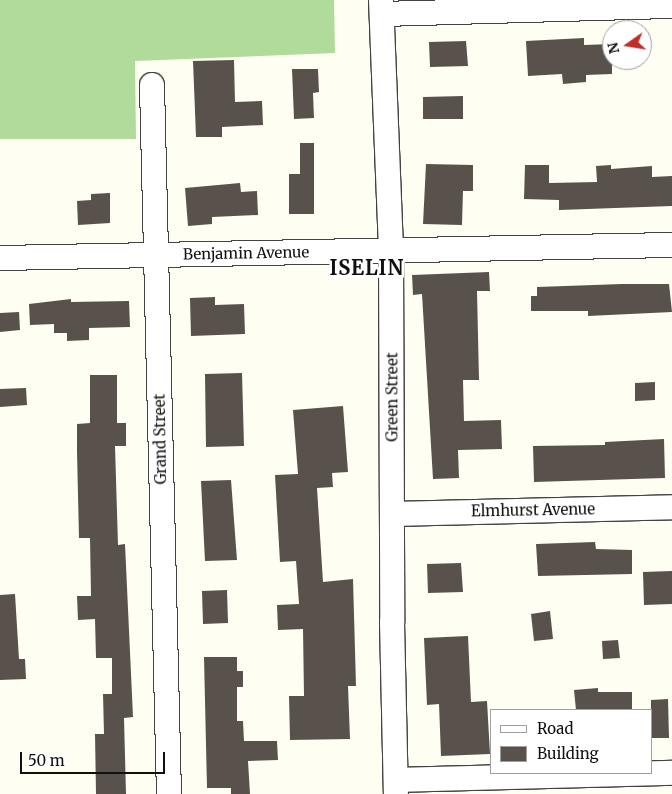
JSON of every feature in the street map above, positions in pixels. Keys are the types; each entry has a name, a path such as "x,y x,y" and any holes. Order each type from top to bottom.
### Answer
{"street":[{"path":"382,7 666,6"},
{"name":"Green Street","path":"382,7 391,249 394,514 392,622 396,787"},
{"name":"Grand Street","path":"152,85 169,794"},
{"name":"Benjamin Avenue","path":"0,258 672,245"},
{"name":"Elmhurst Avenue","path":"394,514 672,507"},
{"path":"396,787 672,773"}],"green space":[{"path":"0,0 334,0 335,53 135,61 136,139 0,139"}],"building":[{"path":"584,38 584,45 602,44 602,70 612,70 612,74 586,75 586,82 563,84 562,74 528,76 526,41"},
{"path":"466,41 468,66 430,67 429,42"},
{"path":"234,60 235,102 262,101 263,125 222,127 222,137 196,137 193,61"},
{"path":"292,69 318,69 319,92 313,93 314,118 294,119"},
{"path":"463,96 463,119 423,119 423,97"},
{"path":"300,143 314,143 314,214 289,214 289,174 300,174"},
{"path":"426,164 473,165 473,191 463,191 462,225 423,224"},
{"path":"525,165 549,165 549,183 597,182 596,166 611,165 611,169 652,166 652,177 672,176 672,206 559,210 559,200 524,199"},
{"path":"240,183 241,192 257,191 258,215 212,217 212,224 188,226 185,188"},
{"path":"110,193 110,223 78,225 77,201 91,200 91,194"},
{"path":"489,272 490,291 477,291 479,380 463,380 464,421 501,420 502,449 458,450 459,478 433,479 422,294 413,295 412,275"},
{"path":"669,284 672,312 588,316 588,311 531,311 531,296 537,296 537,287"},
{"path":"215,297 215,305 244,304 245,334 191,336 190,298"},
{"path":"71,299 71,302 129,301 130,327 89,328 89,340 67,341 67,333 54,333 54,324 30,325 29,304"},
{"path":"19,312 20,330 0,332 0,313"},
{"path":"242,373 244,446 206,447 205,374"},
{"path":"90,375 117,375 117,423 126,423 126,446 115,446 118,545 125,544 133,717 124,718 126,794 96,794 95,734 104,734 103,694 112,694 112,658 96,658 95,619 78,620 77,596 91,596 90,538 79,538 77,452 77,424 90,423"},
{"path":"655,382 655,400 635,401 635,383"},
{"path":"26,388 27,405 0,407 0,389"},
{"path":"343,406 348,472 332,473 333,487 317,488 323,582 353,579 356,686 348,686 350,739 290,740 289,696 304,696 303,629 278,630 277,605 299,604 296,561 280,562 275,475 298,474 293,410"},
{"path":"664,439 665,478 534,482 533,446 605,445 605,442"},
{"path":"231,480 237,560 205,561 201,481"},
{"path":"595,542 596,549 632,550 632,574 538,576 536,544"},
{"path":"461,563 463,592 428,593 427,564"},
{"path":"672,571 672,604 644,605 643,572"},
{"path":"227,590 228,623 203,624 202,591"},
{"path":"15,594 19,659 25,659 26,679 0,680 0,595"},
{"path":"550,611 553,639 534,641 531,614"},
{"path":"468,636 471,702 487,701 490,754 441,756 439,704 427,705 424,638"},
{"path":"618,640 620,658 603,659 602,641"},
{"path":"204,657 237,657 237,671 243,671 243,687 237,687 237,721 243,721 244,741 277,741 278,760 248,761 250,794 231,794 231,788 207,788"},
{"path":"598,688 598,692 632,692 632,709 576,709 574,690"},
{"path":"668,699 669,738 652,738 651,700"}],"district":[{"name":"ISELIN","path":"367,267"}]}
